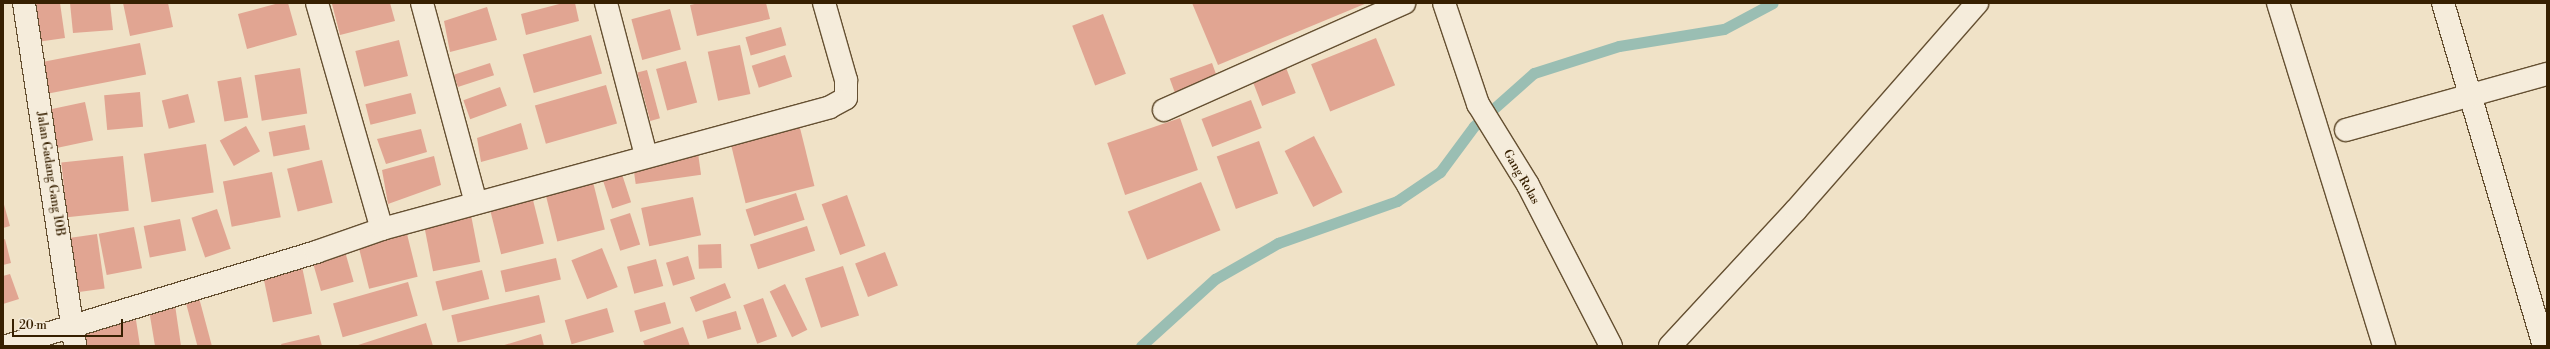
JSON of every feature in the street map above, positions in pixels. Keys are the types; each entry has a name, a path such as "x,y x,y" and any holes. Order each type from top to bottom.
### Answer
{"street":[{"name":"Jalan Gadang Gang 10B","path":"24,3 74,337"},
{"path":"317,3 382,229"},
{"path":"422,3 476,203"},
{"path":"606,3 646,155"},
{"path":"7,346 74,337 382,229 646,155 830,107 846,98 846,80 824,3"},
{"path":"1164,110 1404,3"},
{"name":"Gang Rolas","path":"1444,3 1462,54 1468,81 1478,104 1491,128 1528,185 1611,346"},
{"path":"1670,346 1796,210 1977,3"},
{"path":"2278,3 2384,346"},
{"path":"2443,3 2544,346"},
{"path":"2346,130 2470,94 2547,74"}],"building":[{"path":"27,3 60,3 65,38 30,43"},
{"path":"70,3 110,3 113,30 73,33"},
{"path":"123,3 168,3 173,27 130,36"},
{"path":"279,3 288,3 297,35 247,49 238,14"},
{"path":"390,3 395,21 340,35 332,4"},
{"path":"563,3 575,3 579,21 526,35 521,14"},
{"path":"699,3 766,3 770,19 697,36 690,5"},
{"path":"1192,3 1367,3 1218,65"},
{"path":"487,7 497,40 450,52 444,21"},
{"path":"670,9 681,50 642,60 631,19"},
{"path":"1103,14 1126,74 1095,86 1072,26"},
{"path":"781,27 786,45 751,55 745,37"},
{"path":"591,35 602,73 534,93 523,55"},
{"path":"1376,38 1395,85 1330,112 1311,64"},
{"path":"399,40 408,76 364,87 355,51"},
{"path":"140,43 146,74 42,95 36,63"},
{"path":"740,45 750,94 718,101 708,52"},
{"path":"785,55 792,77 759,88 752,66"},
{"path":"686,61 697,103 667,111 656,69"},
{"path":"490,63 494,75 458,87 454,75"},
{"path":"1212,63 1219,82 1177,97 1170,78"},
{"path":"1285,65 1296,93 1262,106 1251,78"},
{"path":"300,68 307,113 262,121 255,75"},
{"path":"647,70 660,118 650,121 637,73"},
{"path":"241,77 248,117 224,122 217,81"},
{"path":"606,85 617,123 546,144 535,105"},
{"path":"500,87 507,106 470,119 463,100"},
{"path":"140,92 143,127 107,130 104,95"},
{"path":"411,93 416,113 370,125 365,104"},
{"path":"188,94 195,122 169,129 162,101"},
{"path":"1251,100 1262,128 1212,147 1202,119"},
{"path":"85,102 93,140 53,149 45,111"},
{"path":"1180,118 1198,170 1125,195 1107,143"},
{"path":"798,120 814,186 746,203 729,137"},
{"path":"521,123 528,149 481,162 477,138"},
{"path":"305,125 310,150 273,157 269,132"},
{"path":"246,126 260,151 234,166 220,141"},
{"path":"421,129 427,152 386,164 377,139"},
{"path":"1314,136 1343,192 1313,207 1285,151"},
{"path":"1259,141 1278,194 1236,209 1217,156"},
{"path":"206,144 214,192 151,202 144,154"},
{"path":"698,153 701,175 636,184 633,162"},
{"path":"123,156 129,211 67,217 61,162"},
{"path":"434,156 441,185 388,204 382,170"},
{"path":"322,160 333,203 298,211 287,169"},
{"path":"620,168 631,202 612,208 601,174"},
{"path":"272,172 281,217 232,227 223,182"},
{"path":"593,182 605,230 557,241 545,194"},
{"path":"1201,182 1220,230 1147,260 1128,212"},
{"path":"796,193 805,220 754,236 746,209"},
{"path":"847,195 865,246 840,255 822,204"},
{"path":"532,196 544,244 501,254 489,207"},
{"path":"693,197 701,235 649,246 641,208"},
{"path":"3,201 10,226 3,228"},
{"path":"217,209 231,249 205,258 191,218"},
{"path":"630,213 640,244 620,251 610,219"},
{"path":"471,215 480,262 433,271 424,224"},
{"path":"180,219 186,250 150,257 144,226"},
{"path":"807,226 815,251 758,269 750,245"},
{"path":"134,227 142,268 107,275 99,234"},
{"path":"97,234 105,288 68,294 60,239"},
{"path":"407,234 418,277 369,289 358,246"},
{"path":"5,239 11,263 3,265 3,240"},
{"path":"721,244 722,268 699,269 698,245"},
{"path":"344,248 354,282 321,291 311,257"},
{"path":"602,248 618,287 587,299 571,260"},
{"path":"885,252 898,286 868,297 855,263"},
{"path":"688,256 695,279 673,286 666,263"},
{"path":"556,258 561,279 505,292 500,271"},
{"path":"656,259 663,286 634,294 627,267"},
{"path":"301,262 312,314 273,322 262,270"},
{"path":"843,266 859,315 821,328 805,278"},
{"path":"482,270 489,299 443,311 435,282"},
{"path":"10,274 19,299 3,304 3,276"},
{"path":"408,282 418,316 343,337 333,303"},
{"path":"725,283 731,298 696,312 690,297"},
{"path":"785,284 807,330 792,337 770,291"},
{"path":"198,294 212,346 197,346 184,298"},
{"path":"539,295 545,322 458,343 451,315"},
{"path":"763,298 777,337 757,344 743,305"},
{"path":"665,302 671,323 640,332 634,311"},
{"path":"175,305 181,346 155,346 149,310"},
{"path":"607,308 614,332 572,344 565,320"},
{"path":"736,311 741,329 708,339 702,321"},
{"path":"136,320 140,346 86,346 83,329"},
{"path":"426,323 433,346 355,346"},
{"path":"683,327 690,346 645,346 643,341"},
{"path":"541,334 544,346 501,346"},
{"path":"319,335 322,346 282,346 281,344"}],"waterway":[{"path":"1141,346 1215,279 1278,243 1397,201 1440,172 1474,126 1534,73 1619,46 1724,29 1773,3"}]}
